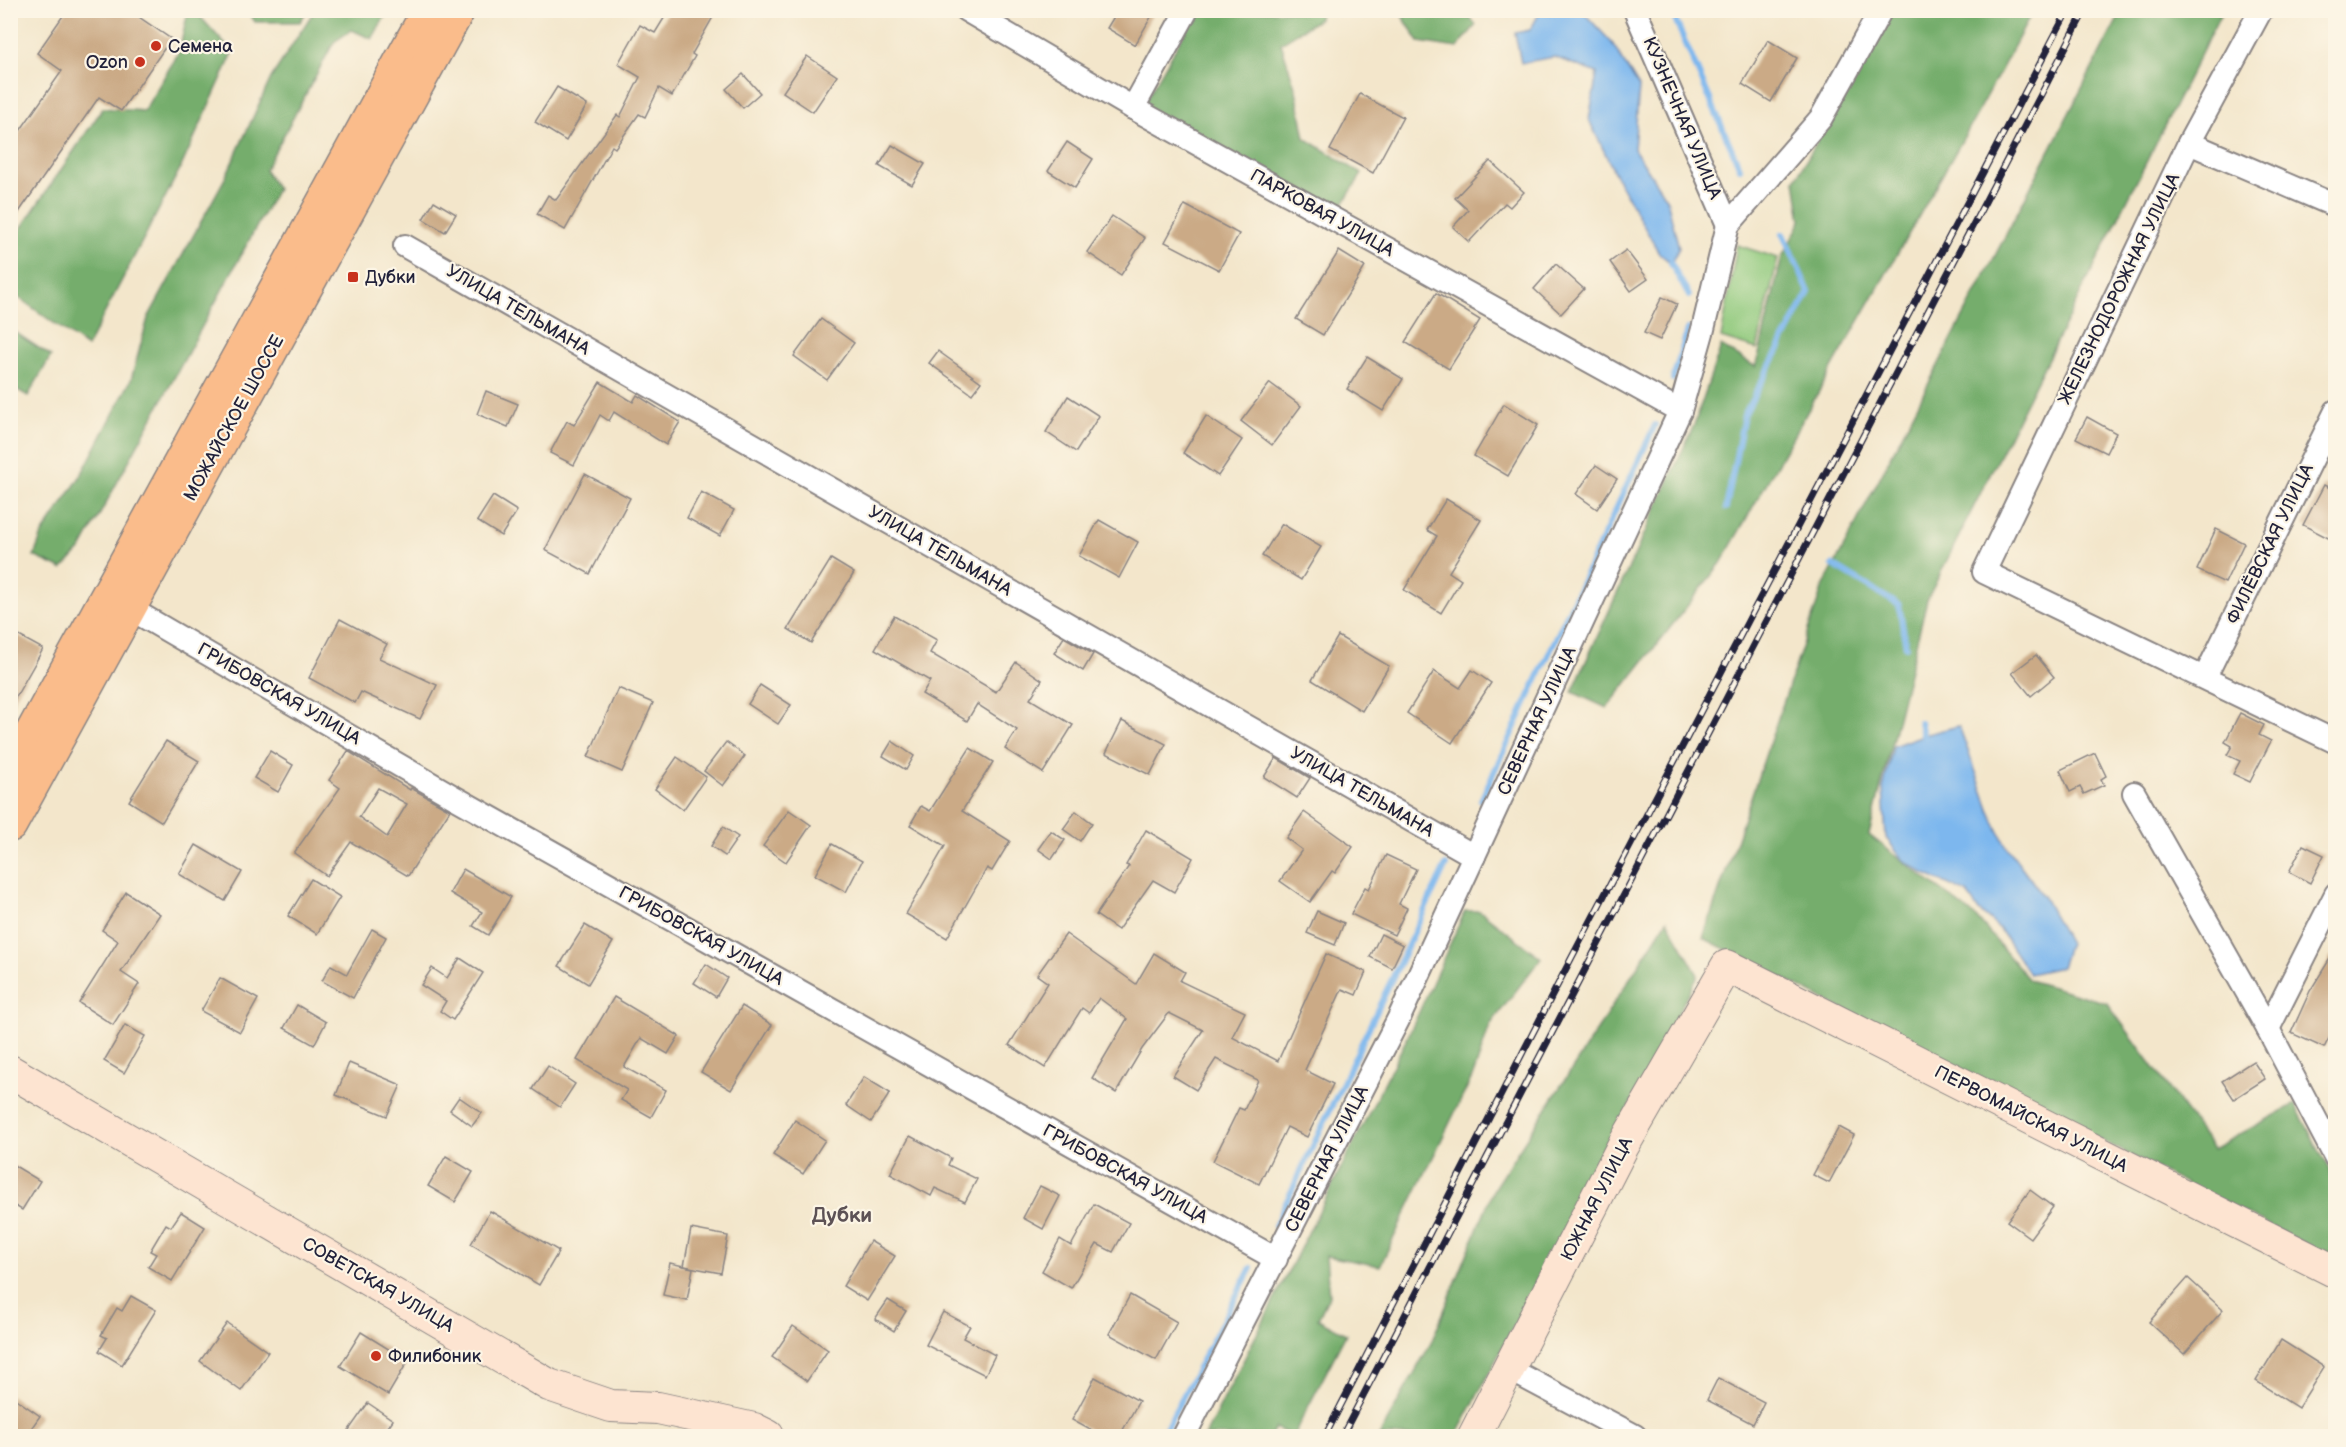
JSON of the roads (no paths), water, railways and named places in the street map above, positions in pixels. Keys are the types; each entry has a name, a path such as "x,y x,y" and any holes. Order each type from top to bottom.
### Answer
{"main road":[{"name":"МОЖАЙСКОЕ ШОССЕ","path":"10,773 429,10"},
{"name":"МОЖАЙСКОЕ ШОССЕ","path":"10,825 458,10"}],"street":[{"name":"ПАРКОВАЯ УЛИЦА","path":"966,10 1133,108 1680,411"},
{"path":"1133,108 1187,10"},
{"name":"КУЗНЕЧНАЯ УЛИЦА","path":"1635,10 1728,225"},
{"name":"СЕВЕРНАЯ УЛИЦА","path":"1184,1437 1398,1020 1680,411 1728,225 1821,118 1881,10"},
{"name":"ЖЕЛЕЗНОДОРОЖНАЯ УЛИЦА","path":"2205,677 1984,572 2189,143 2260,10"},
{"path":"2189,143 2336,206"},
{"name":"УЛИЦА ТЕЛЬМАНА","path":"405,246 1474,856"},
{"name":"ФИЛЁВСКАЯ УЛИЦА","path":"2205,677 2336,411"},
{"name":"ГРИБОВСКАЯ УЛИЦА","path":"129,608 452,796 1276,1259"},
{"path":"2205,677 2336,742"},
{"path":"2134,794 2268,1029 2336,1158"},
{"path":"2268,1029 2336,894"},
{"name":"ПЕРВОМАЙСКАЯ УЛИЦА","path":"1727,966 2336,1272"},
{"name":"ЮЖНАЯ УЛИЦА","path":"1474,1437 1623,1146 1727,966"},
{"name":"СОВЕТСКАЯ УЛИЦА","path":"10,1071 549,1385 611,1406 658,1408 754,1429 768,1437"},
{"path":"1509,1369 1635,1437"}],"water":[{"path":"1537,11 1582,11 1612,43 1639,87 1634,149 1667,200 1679,248 1671,263 1659,253 1617,178 1589,120 1597,73 1554,57 1521,63 1515,33 1530,30 1539,14"},
{"path":"1959,726 1994,822 2007,847 2043,896 2069,943 2061,967 2029,974 2000,929 1979,911 1967,893 1923,873 1903,860 1886,838 1883,788 1893,746 1923,735"}],"waterway":[{"path":"1671,10 1740,168"},
{"path":"1726,508 1744,415 1809,292 1783,234"},
{"path":"1671,263 1689,296"},
{"path":"1673,379 1688,329"},
{"path":"1481,800 1655,425"},
{"path":"1833,565 1899,605 1906,647"},
{"path":"1920,722 1923,735"},
{"path":"1275,1226 1446,865"},
{"path":"1162,1436 1251,1268"}],"railway":[{"path":"1325,1436 1571,959 2068,10"},
{"path":"1342,1436 2085,10"}],"place":[{"name":"Семена","path":"156,46"},
{"name":"Ozon","path":"140,62"},
{"name":"Дубки","path":"353,277"},
{"name":"Филибоник","path":"376,1356"}],"district":[{"name":"Дубки","path":"842,1215"}]}
